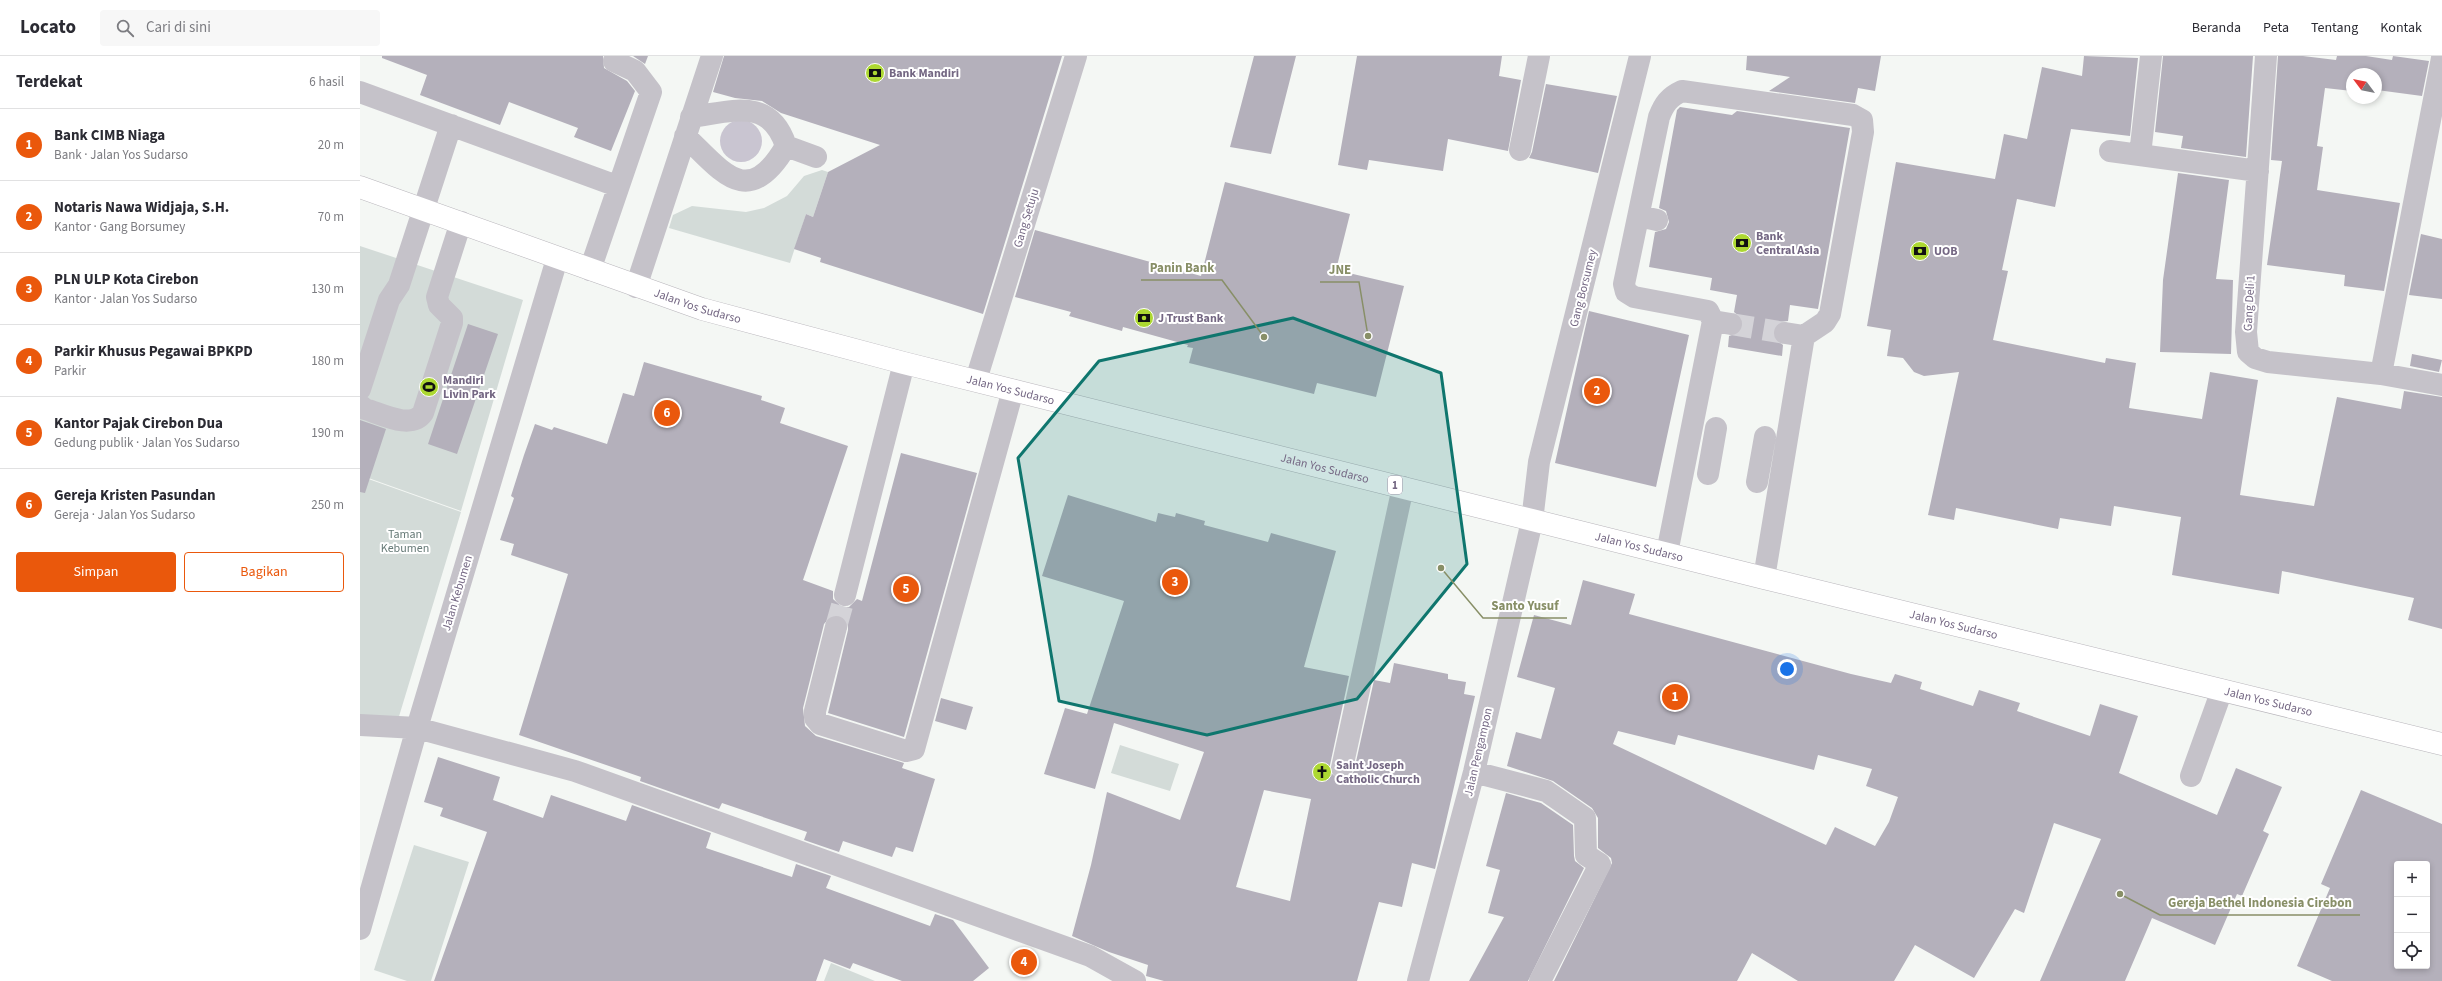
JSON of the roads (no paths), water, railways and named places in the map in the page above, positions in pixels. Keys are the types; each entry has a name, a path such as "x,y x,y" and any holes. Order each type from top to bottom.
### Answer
{"highway":[{"name":"Jalan Yos Sudarso","path":"360,187 461,222 557,259 702,309 904,363 1764,578 2442,744"}],"street":[{"path":"636,287 712,56"},
{"name":"Gang Setuju","path":"976,380 1076,56"},
{"path":"1520,150 1539,56"},
{"name":"Gang Borsumey","path":"1532,520 1539,462 1640,56"},
{"path":"2140,155 2151,56"},
{"name":"Gang Deli 1","path":"2266,56 2246,332 2248,352 2255,358 2268,362 2381,374 2442,386"},
{"path":"2381,374 2442,58"},
{"path":"590,270 617,186 651,92 635,71 614,61"},
{"path":"1667,553 1688,447 1722,323 1708,311 1634,297 1626,292 1624,284 1648,218 1661,151 1659,116 1664,103 1673,95 1682,91 1853,115 1862,120 1863,132 1830,314 1825,322 1794,334 1783,463 1764,578"},
{"path":"360,92 617,186"},
{"path":"738,109 755,111 772,120 781,130 786,146 776,164 755,180 736,180 721,172 688,127 738,109"},
{"path":"360,389 389,300 399,285 451,125"},
{"path":"786,146 816,157"},
{"path":"2110,151 2258,172"},
{"path":"360,405 366,409 410,422 419,419 423,413 452,323 452,318 439,305 437,297 461,222"},
{"name":"Jalan Kebumen","path":"360,929 417,728 557,259"},
{"path":"845,595 904,363"},
{"path":"836,628 815,711 815,718 820,724 906,751 914,749 1013,390"},
{"path":"1708,474 1716,428"},
{"path":"1757,482 1765,437"},
{"path":"1688,447 1712,451"},
{"path":"1761,459 1783,463"},
{"path":"1342,768 1403,487"},
{"name":"Jalan Pengampon","path":"1418,981 1474,772 1532,520"},
{"path":"2191,776 2222,690"},
{"path":"360,725 417,728 575,771 1090,956 1135,981"},
{"path":"1474,772 1546,790 1584,818 1586,855 1600,864 1540,981"}],"tunnel":[{"path":"1731,324 1785,333"},
{"path":"836,627 845,595"}],"place":[{"name":"Bank Mandiri","path":"875,73"},
{"name":"Bank Central Asia","path":"1742,243"},
{"name":"UOB","path":"1920,251"},
{"name":"J Trust Bank","path":"1144,318"},
{"name":"JNE","path":"1368,336"},
{"name":"Panin Bank","path":"1264,337"},
{"name":"Mandiri Livin Park","path":"429,387"},
{"name":"Notaris Nawa Widjaja, S.H.","path":"1597,391"},
{"name":"Gereja Kristen Pasundan","path":"667,413"},
{"name":"Santo Yusuf","path":"1441,568"},
{"name":"PLN ULP Kota Cirebon","path":"1175,582"},
{"name":"Kantor Pajak Cirebon Dua","path":"906,589"},
{"name":"Bank CIMB Niaga","path":"1675,697"},
{"name":"Saint Joseph Catholic Church","path":"1322,772"},
{"name":"Gereja Bethel Indonesia Cirebon","path":"2120,894"},
{"name":"Parkir Khusus Pegawai BPKPD","path":"1024,962"}],"park label":[{"name":"Taman Kebumen","path":"405,541"}]}
